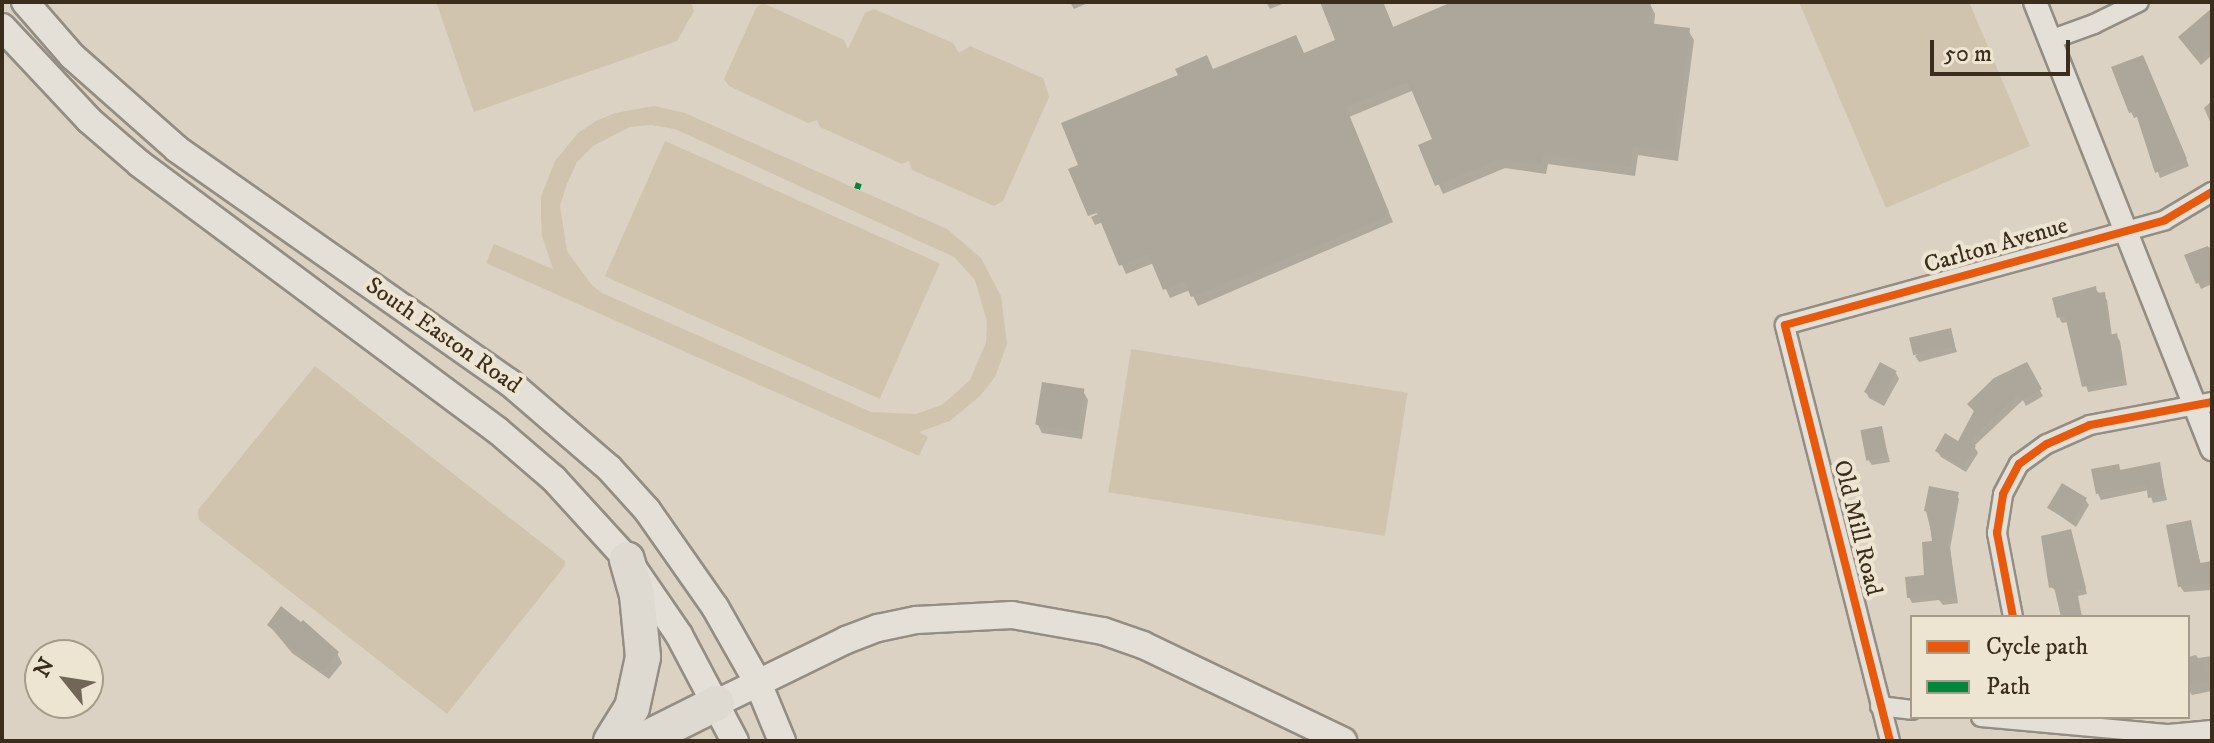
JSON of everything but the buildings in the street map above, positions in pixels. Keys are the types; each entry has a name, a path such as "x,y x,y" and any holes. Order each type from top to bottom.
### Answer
{"highway":[{"path":"611,741 632,708 643,657 637,595 627,559"},
{"path":"641,741 717,703"}],"main road":[{"name":"South Easton Road","path":"25,2 72,56 123,104 203,168 509,382 576,436 647,510 682,557 758,683 782,741"},
{"name":"South Easton Road","path":"2,27 89,120 182,195 497,430 554,479 627,559 679,635 735,741"},
{"path":"182,195 203,168"},
{"path":"717,703 878,628 917,620 1012,615 1103,631 1143,645 1343,741"}],"street":[{"path":"2035,2 2127,230 2202,403 2212,449"},
{"path":"2050,40 2094,24 2139,2"},
{"name":"Carlton Avenue","path":"1785,325 2127,230 2186,211 2212,192"},
{"name":"Old Mill Road","path":"1785,325 1890,741"},
{"path":"2013,615 1997,533 2000,502 2019,464 2047,444 2090,425 2202,403"},
{"path":"1880,706 1910,710"},
{"path":"2034,720 2169,734 2212,730"}],"shaded area":[{"path":"436,2 691,2 694,11 677,41 474,112"},
{"path":"1799,2 1969,2 2030,146 1886,208"},
{"path":"763,3 844,40 848,49 865,13 874,9 953,43 959,53 970,46 1043,78 1049,97 1003,201 994,206 912,170 909,161 902,164 820,127 817,120 808,123 729,86 724,79 756,8"},
{"path":"654,106 685,113 947,229 981,258 1001,296 1007,344 995,377 981,395 950,421 919,432 928,437 919,456 486,263 494,244 553,269 542,236 541,197 555,161 578,133 615,113","holes":["651,125 675,129 954,257 975,280 987,322 986,342 970,380 942,405 916,414 871,412 602,293 591,284 567,251 560,206 577,162 593,146 630,127"]},
{"path":"665,141 940,263 880,399 605,276"},
{"path":"1131,349 1408,393 1385,536 1108,492"},
{"path":"315,366 565,561 564,567 447,714 199,520 198,510"}],"marked path":[{"path":"857,189 859,183"}],"cycle path":[{"path":"1890,741 1785,325 2165,220 2212,192"},
{"path":"2013,615 1997,533 2003,494 2019,464 2047,444 2090,425 2212,402"}]}
